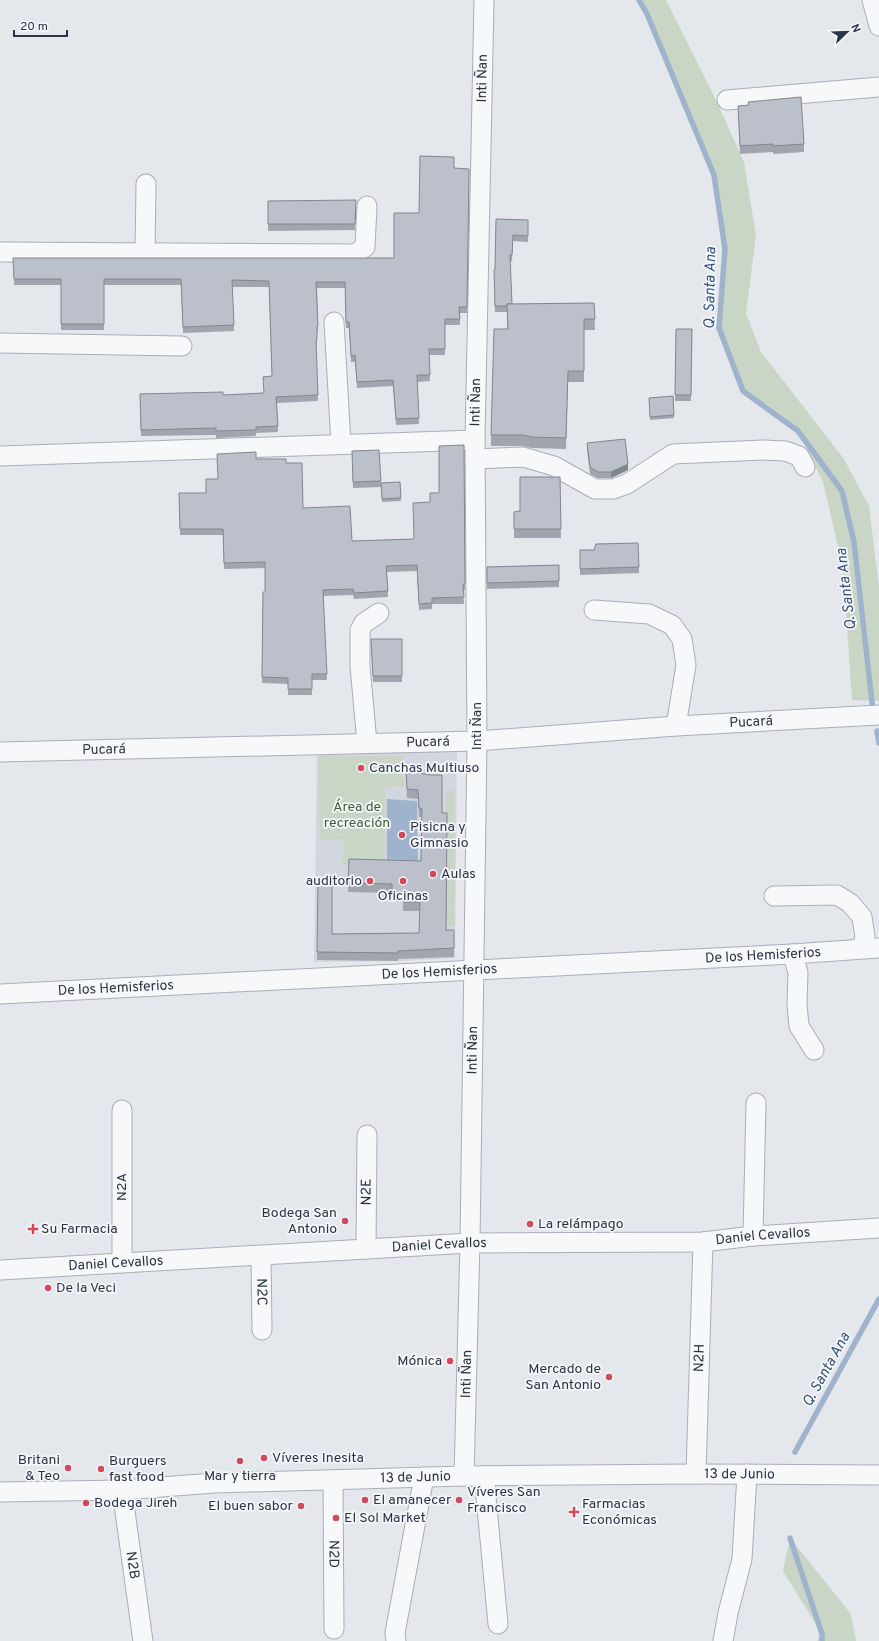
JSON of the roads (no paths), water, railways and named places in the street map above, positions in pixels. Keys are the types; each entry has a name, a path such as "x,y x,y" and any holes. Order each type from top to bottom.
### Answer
{"street":[{"name":"Inti Ñan","path":"464,1476 470,1243 477,740 475,440 484,0"},
{"path":"872,0 879,26"},
{"path":"728,100 879,87"},
{"path":"145,254 146,184"},
{"path":"0,252 355,254 365,247 367,206"},
{"path":"334,322 341,444"},
{"path":"0,343 182,346"},
{"path":"0,456 475,440"},
{"path":"475,459 523,458 554,466 595,489 613,489 627,484 673,454 763,450 785,451 799,456 805,467"},
{"path":"594,610 649,614 672,625 682,639 686,665 676,726"},
{"path":"366,743 360,666 360,630 364,623 379,613"},
{"name":"Pucará","path":"0,752 477,740 676,726 879,715"},
{"path":"774,896 837,896 850,903 862,917 865,937 871,948"},
{"name":"De los Hemisferios","path":"0,994 793,954 871,948"},
{"path":"793,954 798,973 797,1004 799,1026 814,1050"},
{"path":"753,1236 756,1103"},
{"name":"N2A","path":"122,1110 122,1263"},
{"name":"N2E","path":"366,1249 367,1135"},
{"name":"Daniel Cevallos","path":"0,1270 470,1243 703,1242 753,1236 879,1228"},
{"name":"N2H","path":"696,1474 703,1242"},
{"name":"N2C","path":"261,1255 262,1330"},
{"name":"13 de Junio","path":"0,1492 122,1490 214,1483 464,1476 696,1474 879,1475"},
{"path":"723,1641 728,1613 742,1559 747,1474"},
{"path":"485,1476 498,1624"},
{"path":"396,1641 395,1633 424,1477"},
{"name":"N2D","path":"333,1480 334,1629"},
{"name":"N2B","path":"122,1490 143,1641"}],"water":[{"name":"Pisicna y Gimnasio","path":"387,799 417,801 418,868 387,869"}],"waterway":[{"name":"Q. Santa Ana","path":"639,0 647,14 714,175 725,249 719,328 743,391 798,431 842,491 854,542 873,711"},
{"name":"Q. Santa Ana","path":"877,731 879,743"},
{"name":"Q. Santa Ana","path":"795,1452 879,1299"},
{"name":"Q. Santa Ana","path":"790,1538 822,1634 822,1641"}],"place":[{"name":"Canchas Multiuso","path":"361,768"},
{"name":"Pisicna y Gimnasio","path":"402,835"},
{"name":"Aulas","path":"433,874"},
{"name":"auditorio","path":"370,881"},
{"name":"Oficinas","path":"403,881"},
{"name":"Bodega San Antonio","path":"345,1221"},
{"name":"La relámpago","path":"530,1224"},
{"name":"Su Farmacia","path":"33,1229"},
{"name":"De la Veci","path":"48,1288"},
{"name":"Mónica","path":"450,1361"},
{"name":"Mercado de San Antonio","path":"609,1377"},
{"name":"Víveres Inesita","path":"264,1458"},
{"name":"Mar y tierra","path":"240,1461"},
{"name":"Britani & Teo","path":"68,1468"},
{"name":"Burguers fast food","path":"101,1469"},
{"name":"El amanecer","path":"365,1500"},
{"name":"Víveres San Francisco","path":"459,1500"},
{"name":"Bodega Jireh","path":"86,1503"},
{"name":"El buen sabor","path":"301,1506"},
{"name":"Farmacias Económicas","path":"574,1512"},
{"name":"El Sol Market","path":"336,1518"}],"park label":[{"name":"Área de recreación","path":"357,816"}]}
